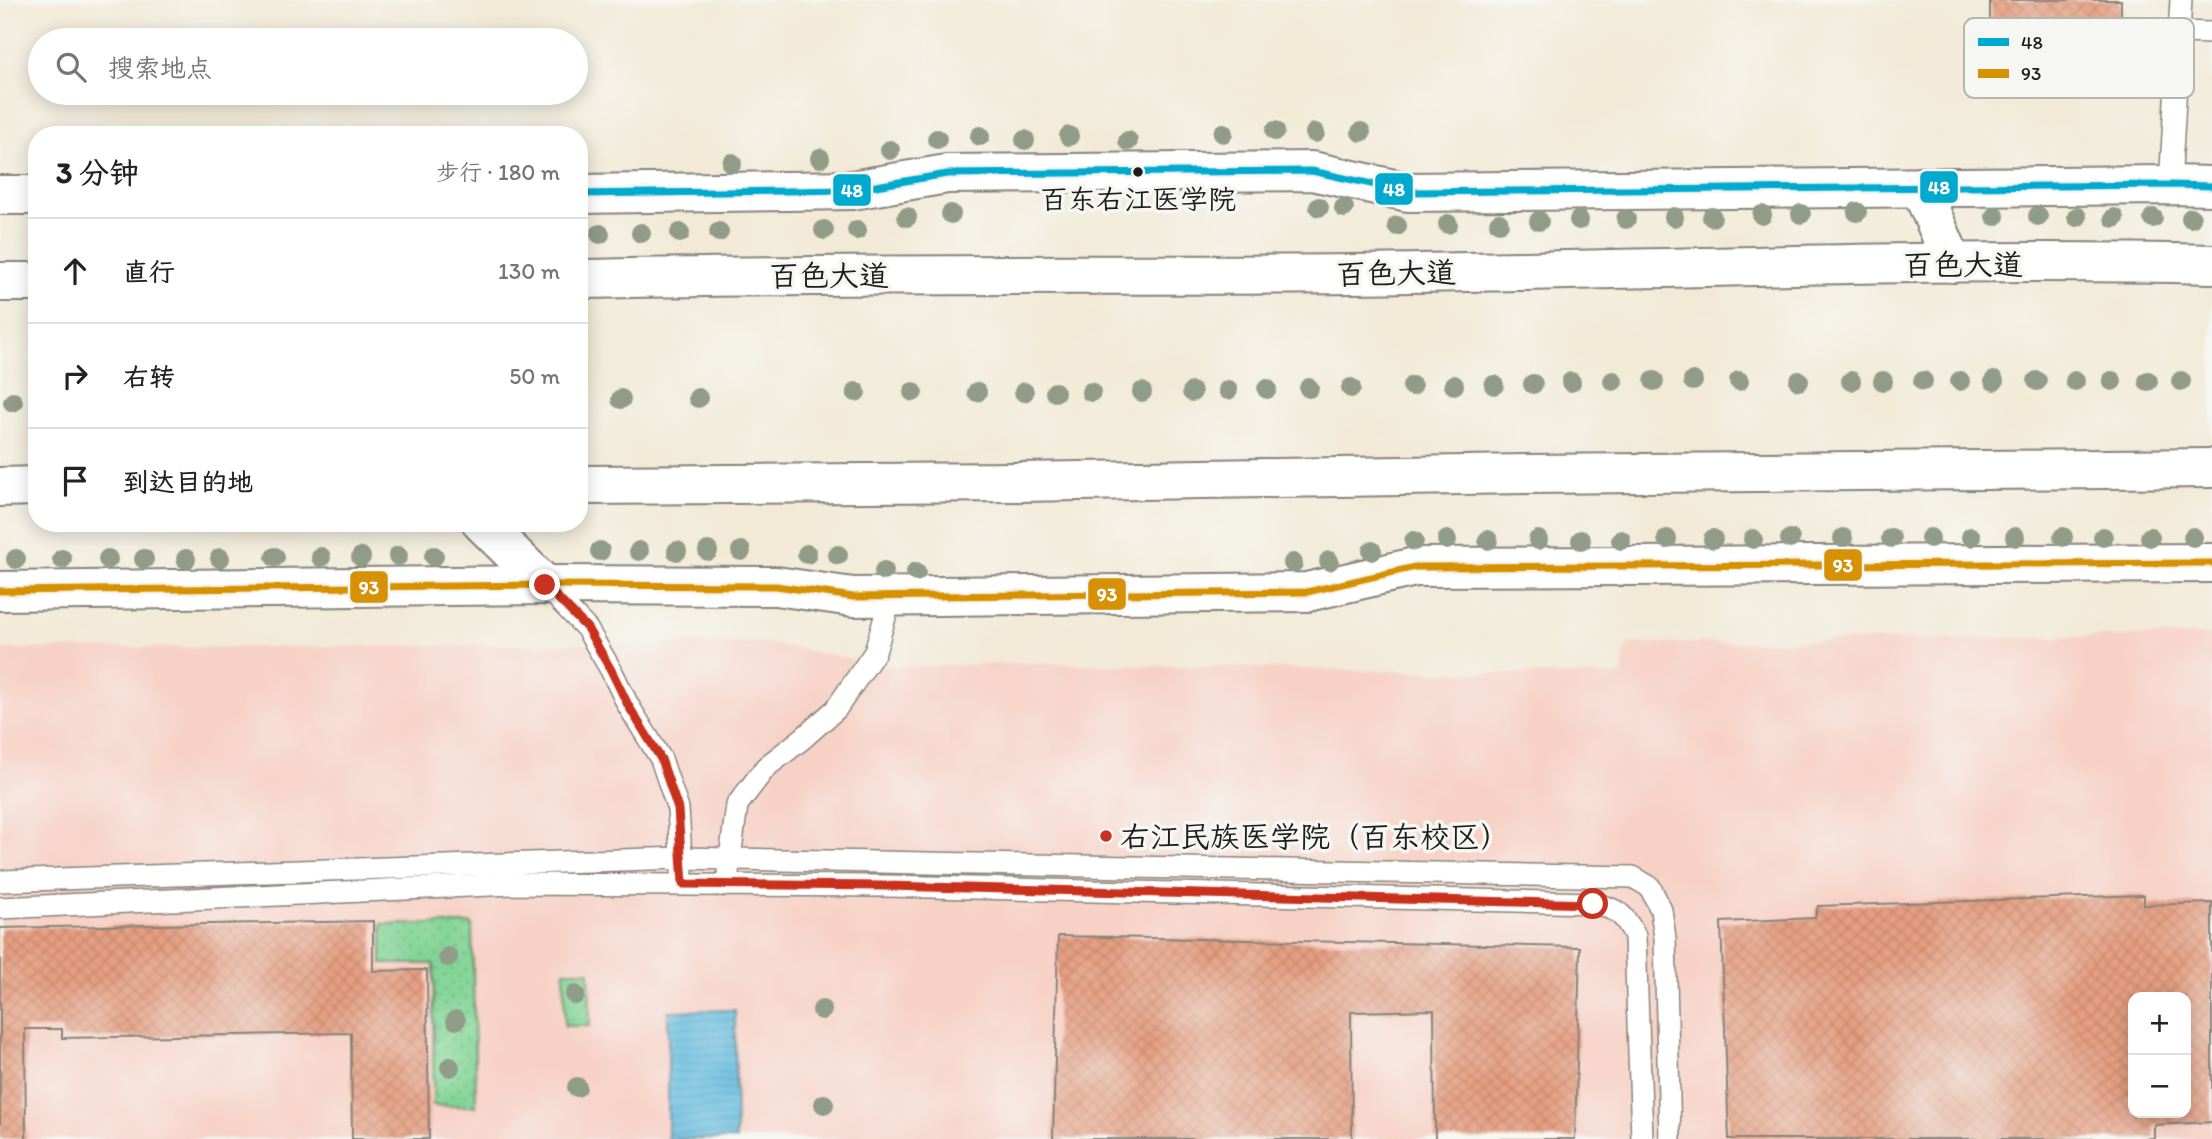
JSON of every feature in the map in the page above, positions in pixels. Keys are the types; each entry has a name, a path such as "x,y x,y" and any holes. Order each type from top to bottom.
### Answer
{"main road":[{"path":"588,194 852,190 947,174 1312,171 1408,192 2212,186"},
{"path":"1920,187 1953,263"},
{"path":"0,195 28,195"},
{"name":"百色大道","path":"588,279 772,275 1351,274 1953,263 2212,264"},
{"path":"0,282 28,282"},
{"path":"588,485 2212,468"},
{"path":"0,486 28,486"},
{"path":"491,532 545,585"},
{"path":"0,591 545,585 776,586 853,597 1307,593 1415,567 2212,563"}],"lane":[{"path":"2180,18 2181,0"},
{"path":"2194,32 2212,33"},
{"path":"2170,185 2175,98"},
{"path":"545,585 587,628 628,705 661,759 678,809 683,884"},
{"path":"726,885 732,859 737,805 766,767 836,709 875,652 891,596"},
{"path":"0,881 681,858 1633,877 1650,887 1661,910 1665,937 1670,1139"},
{"path":"0,908 512,884 927,887 1593,904 1613,909 1627,919 1635,936 1642,1139"}],"shaded area":[{"name":"右江民族医学院（百东校区）","path":"2212,635 2212,1139 0,1139 0,649 767,643 894,667 1032,663 1621,676 1626,644"}],"green space":[{"path":"382,924 472,924 476,1106 433,1106 434,964 382,964"},
{"path":"564,971 589,971 590,1026 565,1026"}],"water":[{"path":"735,1010 736,1139 668,1139 668,1011"}],"building":[{"path":"1990,0 2121,0 2121,18 1990,18"},
{"path":"2144,895 2144,905 2212,903 2212,1122 2154,1125 2154,1138 2137,1139 1729,1139 1721,922 1815,918 1818,906"},
{"path":"373,921 373,971 427,970 429,1139 352,1139 351,1033 62,1038 62,1029 25,1029 26,1139 0,1139 0,928"},
{"path":"1058,936 1580,947 1575,1139 1435,1139 1434,1010 1351,1012 1352,1139 1053,1139"}],"transit line":[{"name":"48","path":"588,194 852,190 947,174 1312,171 1408,192 2212,186"},
{"name":"93","path":"0,591 545,585 776,586 853,597 1307,592 1415,567 2212,563"}],"place":[{"name":"百东右江医学院","path":"1138,172"},
{"name":"右江民族医学院（百东校区）","path":"1106,836"}],"route":[{"path":"545,585 587,628 628,705 661,759 678,809 683,884 886,886 1593,904"}]}
